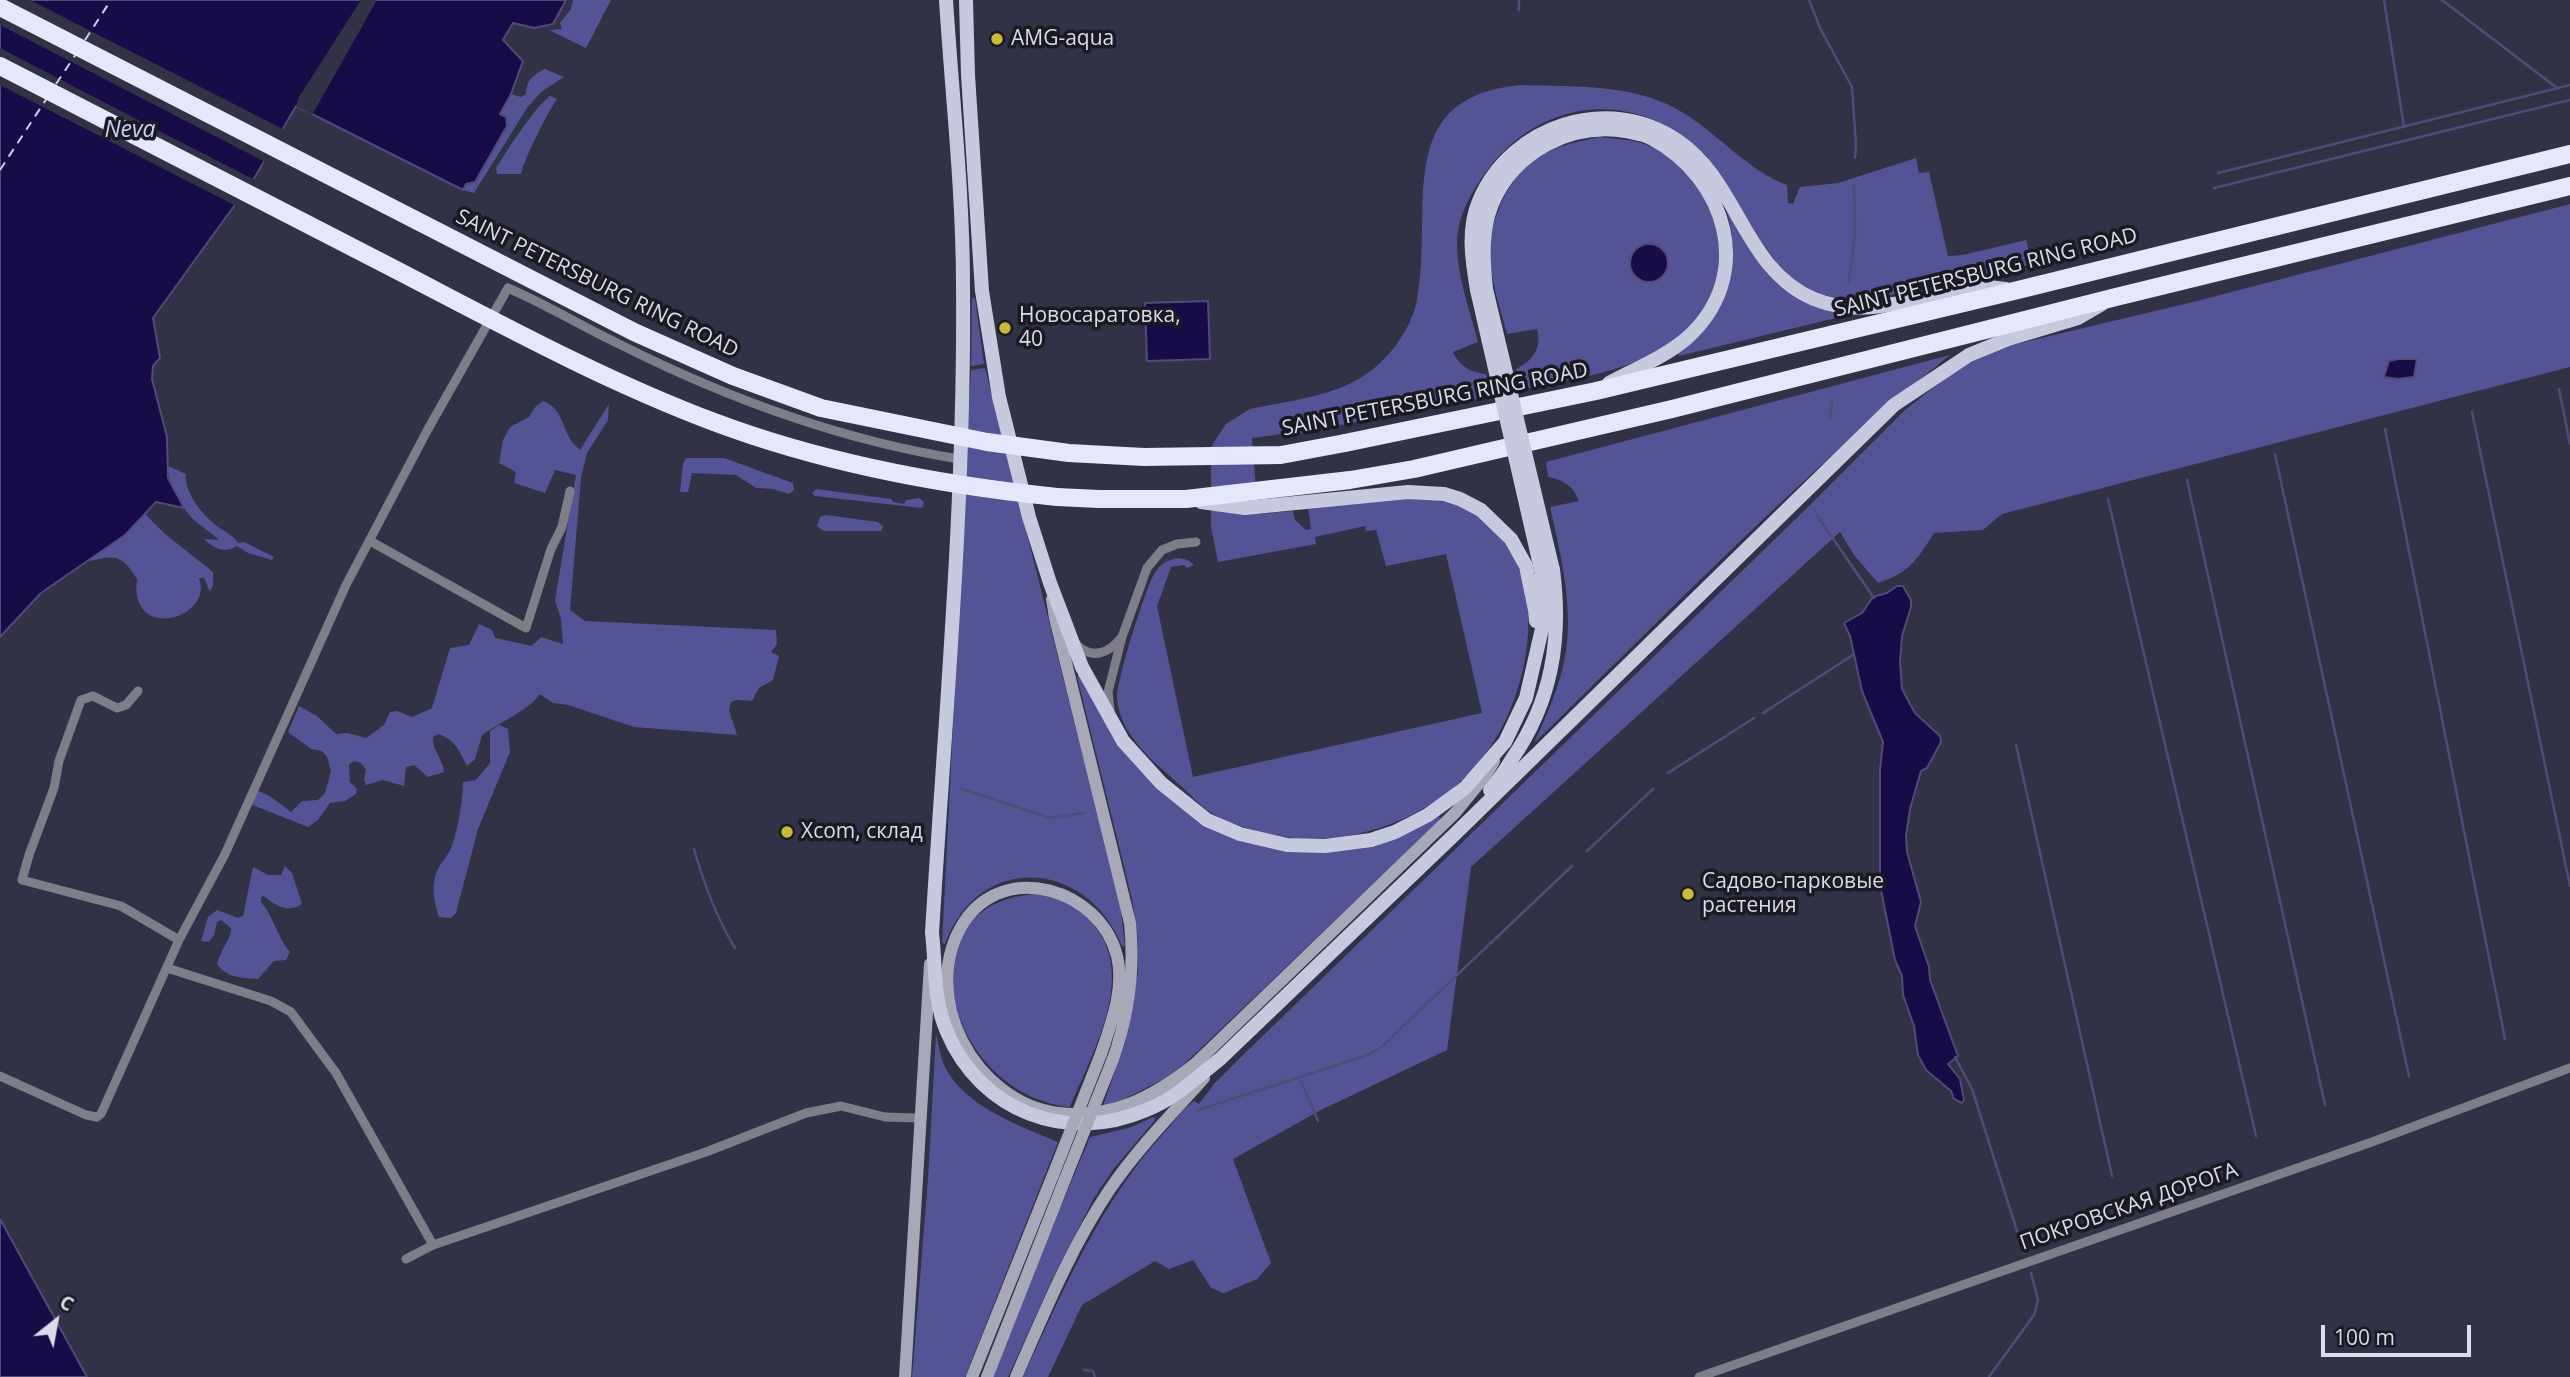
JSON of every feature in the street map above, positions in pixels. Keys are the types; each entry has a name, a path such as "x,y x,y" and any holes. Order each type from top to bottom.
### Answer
{"highway":[{"name":"SAINT PETERSBURG RING ROAD","path":"0,7 634,332 733,376 821,408 987,443 1069,453 1144,457 1281,455 1345,443 1596,391 2570,154"},
{"path":"0,66 619,382 717,423 812,454 916,478 991,490 1099,499 1186,499 1350,480 1414,469 1672,409 2570,186"}],"main road":[{"path":"905,1377 963,382 964,282 946,0"},
{"path":"966,0 968,75 983,303 999,397 1029,517 1050,583 1083,667 1123,741 1172,793 1207,820 1252,838 1299,846 1358,842 1405,827 1428,815 1465,788 1505,742"},
{"path":"1455,834 1466,814 1494,786 1527,738 1545,698 1555,646 1557,603 1547,572 1472,257 1471,232 1478,202 1506,158 1542,133 1584,118 1606,117 1652,127 1677,139 1710,170 1767,264 1794,290 1852,309 1873,309 1975,287 2018,290"},
{"path":"1481,289 1485,233 1491,206 1502,183 1518,164 1538,149 1577,132 1615,130 1649,137 1685,162 1703,182 1711,196 1726,241 1723,279 1715,302 1704,320 1687,338 1596,391"},
{"path":"1016,1377 1067,1265 1103,1200 1144,1143 1220,1059 1895,405 1969,355 2008,339 2078,318 2116,297"},
{"path":"1186,499 1245,508 1427,492 1452,497 1481,510 1511,540 1526,566 1535,610 1536,652"},
{"path":"1107,1057 1119,970 1111,939 1095,916 1081,903 1066,895 1035,888 1018,889 999,895 974,910 955,938 948,960 948,1001 951,1015 968,1052 999,1086 1025,1102 1048,1111 1083,1114 1117,1108 1155,1092 1195,1064 1455,813 1486,775 1526,698 1544,620 1547,572"},
{"path":"972,1377 1059,1177 1130,995 1130,923 1055,618 1050,583"},
{"path":"932,933 939,1010 956,1049 990,1091 1024,1112 1062,1124 1088,1125 1113,1121 1163,1102 1220,1059"},
{"path":"987,1377 1059,1177"}],"street":[{"path":"0,1076 86,1115 97,1117 101,1114 178,940 225,855 312,657 445,398 508,288 618,344 718,390 781,414 853,436 959,459"},
{"path":"370,541 526,628 551,549 562,527 570,491"},
{"path":"1112,722 1108,692 1122,637 1147,568 1162,550 1178,544 1196,542"},
{"path":"1072,639 1084,651 1102,653 1108,651 1122,637"},
{"path":"138,691 126,705 117,708 93,696 81,700 22,880 121,906 178,940"},
{"path":"167,968 271,1001 291,1012 336,1073 433,1245"},
{"name":"ПОКРОВСКАЯ ДОРОГА","path":"1699,1377 2362,1146 2570,1068"},
{"path":"406,1259 433,1245 706,1152 806,1113 841,1106 885,1117 919,1118"}],"shaded area":[{"path":"573,0 611,0 586,48 549,30 562,29 560,23 571,9"},
{"path":"545,69 564,77 541,92 527,108 474,193 463,190 466,184 475,182 507,126 500,114 511,94 521,97 526,94 531,78"},
{"path":"1522,85 1607,89 1648,97 1668,105 1700,124 1760,171 1787,185 1788,203 1793,204 1800,187 1838,183 1916,158 1919,173 1929,172 1948,256 2026,240 2033,264 1873,299 1827,296 1810,290 1782,269 1707,157 1679,134 1650,118 1619,110 1588,110 1558,117 1530,130 1504,151 1481,179 1464,210 1457,234 1462,281 1478,342 1453,352 1466,368 1486,374 1492,396 1300,433 1299,419 1285,427 1282,434 1252,438 1258,514 1293,511 1295,520 1306,530 1311,529 1308,507 1386,499 1425,499 1467,509 1496,532 1514,557 1524,586 1528,617 1520,683 1508,714 1494,742 1456,786 1407,817 1380,828 1322,839 1265,833 1233,823 1206,809 1150,758 1132,737 1120,712 1118,689 1132,636 1154,574 1167,561 1178,558 1194,565 1187,568 1184,565 1171,567 1157,606 1193,777 1482,713 1446,554 1386,566 1376,530 1366,531 1365,526 1315,537 1316,544 1218,562 1211,527 1211,447 1226,424 1250,409 1308,398 1350,384 1372,370 1389,354 1410,322 1417,300 1426,163 1435,134 1452,111 1480,94"},
{"path":"550,96 557,99 526,158 521,174 497,174 496,168 514,140"},
{"path":"1599,137 1647,145 1673,161 1694,181 1708,205 1717,231 1719,258 1714,285 1702,311 1682,334 1665,347 1605,372 1521,390 1516,369 1535,353 1537,329 1507,334 1491,271 1491,236 1495,221 1506,193 1524,169 1536,159 1560,147"},
{"path":"2570,204 2570,367 2002,514 1983,530 1934,533 1905,570 1878,583 1854,555 1840,532 1471,867 1447,1050 1321,1110 1233,1159 1271,1263 1257,1279 1224,1293 1211,1288 1193,1260 1169,1269 1155,1261 1082,1305 1048,1377 1023,1377 1068,1280 1102,1218 1142,1159 1182,1111 1194,1101 1199,1104 1239,1059 1905,410 1948,376 1984,354 2012,345 2193,302"},
{"path":"1729,211 1755,257 1781,287 1799,297 1848,315 1679,356 1708,324 1726,291 1733,253"},
{"path":"972,298 975,298 984,364 971,366"},
{"path":"1950,355 1895,400 1789,495 1534,743 1558,683 1567,643 1565,584 1550,507 1579,501 1567,484 1548,477 1546,462"},
{"path":"985,368 1120,903 1125,946 1122,946 1106,917 1084,896 1060,883 1033,878 1007,881 982,893 961,914 945,944 942,943 971,370"},
{"path":"543,401 554,407 570,439 580,450 609,404 608,420 587,453 581,478 570,610 585,621 776,630 777,644 771,652 779,656 773,680 759,688 752,701 731,702 729,710 737,735 634,727 568,705 553,703 540,694 521,711 482,735 475,759 467,766 452,742 438,734 433,737 433,742 444,772 428,777 414,765 406,767 404,786 383,780 366,785 366,770 361,763 355,761 349,764 350,782 357,789 356,794 345,801 330,803 318,820 308,827 250,804 256,790 270,796 291,812 302,801 318,800 325,793 331,771 327,757 322,751 311,749 288,732 299,706 317,716 336,734 347,733 366,738 384,725 390,712 397,711 412,717 432,708 450,648 469,645 479,624 492,630 495,638 532,646 541,637 563,644 561,619 555,600 576,475 555,470 545,493 514,483 516,472 499,463 503,440 510,427 529,417"},
{"path":"686,458 724,458 793,483 794,490 789,494 756,488 736,475 692,473 688,492 680,492"},
{"path":"168,466 186,474 187,487 193,500 212,522 238,543 244,542 274,557 272,560 248,553 237,546 224,550 204,539 219,540 195,521 183,507 172,487"},
{"path":"816,489 891,499 904,504 906,500 919,498 924,502 922,508 815,496 812,493"},
{"path":"145,514 165,534 213,572 210,592 204,578 199,578 201,592 195,604 184,613 171,618 157,618 145,612 138,599 137,579 121,560 110,557 86,562 125,535"},
{"path":"826,515 878,522 883,527 881,531 824,531 817,526 820,517"},
{"path":"1080,675 1119,746 1243,841 1299,852 1361,848 1395,839 1438,816 1441,819 1174,1074 1118,1102 1103,1106 1124,1045 1138,972 1138,938 1132,899 1077,676"},
{"path":"499,725 508,729 510,752 478,829 456,913 451,918 439,917 434,898 434,880 455,837 463,782 476,780 490,763 490,731"},
{"path":"285,866 292,873 302,904 291,908 282,907 264,896 261,897 261,902 290,952 286,960 274,961 258,979 225,972 217,964 231,928 221,920 217,922 209,942 201,941 208,917 217,910 238,918 243,916 253,867 268,875 281,875"},
{"path":"1039,894 1057,899 1086,915 1108,950 1112,972 1106,1018 1070,1107 1026,1094 992,1069 967,1035 954,997 954,960 967,927 995,904"},
{"path":"936,1033 944,1065 964,1092 994,1113 1058,1142 965,1377 912,1377 928,1179"},
{"path":"1153,1117 1156,1119 1115,1167 1094,1198 1052,1280 1008,1377 992,1377 1090,1137 1132,1127"}],"water":[{"name":"Neva","path":"0,0 566,0 553,24 534,28 513,23 503,40 523,61 511,94 500,114 506,117 507,126 475,182 466,184 463,190 296,106 255,177 153,318 160,358 153,366 152,379 167,437 168,478 184,508 156,502 125,535 41,593 0,637"},
{"path":"1649,244 1663,249 1668,263 1663,277 1649,282 1635,277 1630,263 1635,249"},
{"path":"1208,301 1210,359 1147,361 1145,303"},
{"path":"2417,359 2414,377 2384,377 2389,361"},
{"path":"1897,586 1903,586 1911,600 1902,636 1902,689 1915,713 1940,736 1941,742 1927,768 1921,771 1910,809 1906,836 1907,852 1921,902 1915,926 1929,967 1930,980 1958,1056 1948,1064 1960,1079 1964,1100 1962,1103 1954,1099 1951,1091 1926,1070 1918,1055 1914,1026 1903,995 1902,976 1895,960 1880,885 1880,770 1883,742 1862,691 1850,636 1844,623 1862,613 1873,597 1887,593"},
{"path":"0,1219 87,1377 0,1377"}],"pier":[{"path":"0,0 30,0 285,130 267,163 0,25"},
{"path":"361,0 377,0 312,115 296,106 299,97"},
{"path":"0,48 257,181 238,207 0,85"}],"waterway":[{"path":"1519,0 1519,10"},
{"path":"1809,0 1821,30 1852,87 1855,158"},
{"path":"2384,0 2404,127"},
{"path":"2442,0 2557,88"},
{"path":"2218,173 2570,85"},
{"path":"2214,188 2570,100"},
{"path":"1849,282 1855,232 1854,185"},
{"path":"2559,389 2570,444"},
{"path":"1830,420 1832,399"},
{"path":"2472,412 2570,886"},
{"path":"2385,429 2505,1039"},
{"path":"2275,454 2409,1076"},
{"path":"2187,480 2325,1105"},
{"path":"2108,499 2256,1136"},
{"path":"1816,514 1874,598"},
{"path":"1763,713 1853,655"},
{"path":"1668,773 1754,718"},
{"path":"2016,745 2112,1176"},
{"path":"962,789 1051,818 1084,813"},
{"path":"1587,851 1653,789"},
{"path":"694,849 711,900 735,948"},
{"path":"1198,1110 1368,1055 1380,1048 1572,866"},
{"path":"1955,1057 1972,1089 2024,1253"},
{"path":"1300,1079 1318,1121"},
{"path":"1989,1377 2034,1315 2038,1300 2031,1273"},
{"path":"1084,1370 1093,1371 1095,1377"}],"ferry route":[{"path":"85,40 111,0"},
{"path":"56,84 76,54"},
{"path":"0,170 47,98"}],"place":[{"name":"AMG-aqua","path":"997,39"},
{"name":"Новосаратовка, 40","path":"1005,328"},
{"name":"Xсom, склад","path":"787,832"},
{"name":"Садово-парковые растения","path":"1688,894"}]}
